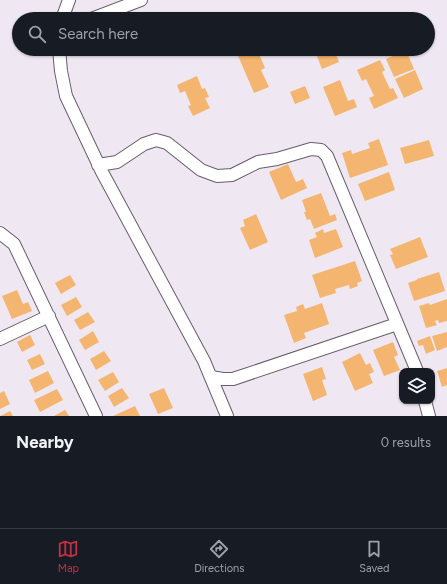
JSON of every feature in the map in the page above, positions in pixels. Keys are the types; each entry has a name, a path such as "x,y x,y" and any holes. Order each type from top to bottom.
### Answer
{"street":[{"path":"65,12 69,0"},
{"path":"109,12 141,0"},
{"path":"60,56 66,96 98,165 204,361 227,416"},
{"path":"98,165 117,162 144,144 156,140 167,143 201,170 217,176 232,175 258,162 277,159 311,150 321,150 327,156 416,368"},
{"path":"0,233 14,244 96,416"},
{"path":"0,339 49,316"},
{"path":"211,377 233,379 397,324"},
{"path":"426,404 429,416"}],"building":[{"path":"238,56 260,56 265,68 261,70 269,87 254,93"},
{"path":"317,56 337,56 339,62 322,69"},
{"path":"393,56 409,56 414,69 394,77 386,59"},
{"path":"380,60 385,70 382,72 390,89 393,88 398,98 374,109 369,98 374,96 366,79 362,81 357,70"},
{"path":"415,70 423,89 404,98 395,79"},
{"path":"197,76 202,89 205,88 209,97 205,98 210,108 193,116 188,106 191,105 185,91 180,93 177,85"},
{"path":"340,80 348,101 354,99 357,107 335,116 323,87"},
{"path":"305,86 310,98 295,104 290,92"},
{"path":"379,139 388,165 350,178 342,153 351,150 352,154 370,148 368,143"},
{"path":"429,140 434,156 405,164 400,148"},
{"path":"288,164 296,182 303,179 307,188 281,200 269,172"},
{"path":"389,172 395,190 365,201 358,184"},
{"path":"321,193 330,216 335,214 337,220 314,229 310,219 307,220 302,200"},
{"path":"256,214 268,242 250,250 240,228 245,226 243,220"},
{"path":"323,229 324,233 336,229 343,247 315,258 309,240 317,237 315,233"},
{"path":"420,237 428,257 396,269 390,255 393,254 390,249"},
{"path":"355,261 362,281 357,283 358,286 350,289 349,285 335,289 336,293 320,298 312,275"},
{"path":"439,272 445,291 414,301 408,283"},
{"path":"70,275 76,285 61,294 55,283"},
{"path":"17,290 23,304 28,302 32,311 12,319 2,296"},
{"path":"76,297 82,307 67,316 61,305"},
{"path":"447,299 447,321 439,323 438,320 435,321 437,325 426,328 419,306 429,303 430,305"},
{"path":"322,303 329,324 304,333 306,338 294,343 284,315 297,311 296,307 303,304 305,309"},
{"path":"88,312 95,322 80,330 74,320"},
{"path":"93,331 99,342 85,350 79,340"},
{"path":"447,332 447,347 437,351 432,336"},
{"path":"30,335 35,345 22,352 17,342"},
{"path":"430,336 435,350 426,354 423,345 419,346 417,341"},
{"path":"393,342 398,355 394,357 399,370 384,376 373,350"},
{"path":"104,351 111,361 96,370 90,359"},
{"path":"360,353 366,365 370,363 374,372 369,374 373,383 355,391 342,362"},
{"path":"40,354 45,364 32,370 27,360"},
{"path":"322,367 326,379 322,380 327,395 313,401 303,374"},
{"path":"447,368 447,385 442,387 437,371"},
{"path":"48,371 54,383 35,393 29,380"},
{"path":"113,372 119,382 105,391 98,380"},
{"path":"122,388 129,398 114,407 108,396"},
{"path":"164,388 173,408 158,414 149,394"},
{"path":"57,389 63,400 40,412 34,400"},
{"path":"4,391 10,404 0,409 0,393"},
{"path":"135,406 140,416 113,416"},
{"path":"65,410 69,416 54,416"},
{"path":"10,411 13,416 0,416"}]}
